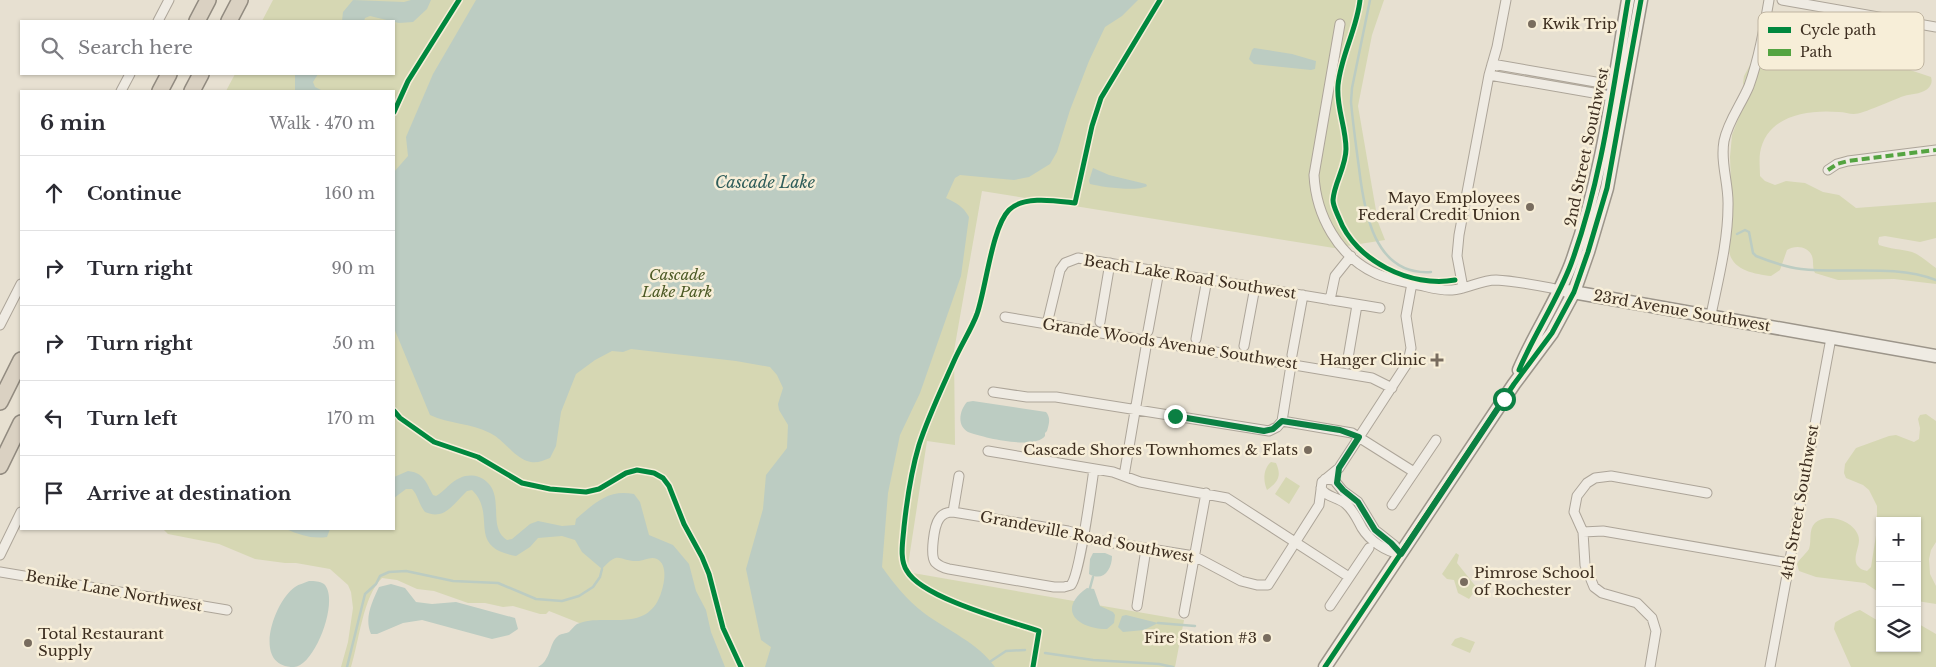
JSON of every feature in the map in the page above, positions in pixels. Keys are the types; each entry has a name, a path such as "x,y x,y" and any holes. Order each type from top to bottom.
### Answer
{"highway":[{"path":"198,20 208,0"},
{"path":"230,20 240,0"},
{"path":"161,90 168,75"},
{"path":"193,90 200,75"},
{"path":"0,402 20,362"},
{"path":"0,466 20,425"}],"main road":[{"name":"2nd Street Southwest","path":"1567,291 1588,212 1628,0"},
{"name":"2nd Street Southwest","path":"1325,667 1514,384 1543,346 1604,201 1641,0"},
{"name":"23rd Avenue Southwest","path":"1567,291 1936,356"}],"street":[{"path":"159,20 169,0"},
{"path":"1463,288 1458,265 1458,242 1489,75 1506,0"},
{"path":"1782,0 1850,12"},
{"name":"23rd Avenue Southwest","path":"1340,24 1314,175 1316,197 1329,229 1341,246 1351,256 1378,275 1446,290 1496,280 1567,291"},
{"path":"1711,315 1728,217 1728,188 1723,155 1724,140 1728,126 1746,93 1758,55"},
{"path":"1492,64 1625,93"},
{"path":"122,90 129,75"},
{"path":"1489,75 1612,90"},
{"path":"1828,170 1837,164 1848,161 1936,150"},
{"path":"1330,300 1334,276 1351,256"},
{"name":"Beach Lake Road Southwest","path":"1047,324 1058,274 1065,262 1078,258 1380,308"},
{"path":"1100,322 1110,263"},
{"path":"1148,331 1159,271"},
{"path":"1196,339 1207,279"},
{"name":"Grandeville Road Southwest","path":"1320,488 1321,484 1339,468 1392,388 1411,355 1406,316 1412,283"},
{"path":"0,326 20,286"},
{"path":"1244,346 1254,287"},
{"path":"1292,355 1303,295"},
{"path":"1347,364 1357,305"},
{"name":"Grande Woods Avenue Southwest","path":"1005,317 1372,378 1392,388"},
{"name":"4th Street Southwest","path":"1770,667 1830,338"},
{"path":"1124,476 1147,341"},
{"path":"993,392 1027,398 1056,397 1261,431 1273,429 1282,421 1291,365"},
{"path":"1282,421 1340,430 1359,437 1414,472"},
{"path":"1392,505 1436,440"},
{"path":"988,451 1094,469 1140,482 1206,492 1230,499 1349,577"},
{"name":"Grandeville Road Southwest","path":"953,512 1068,531 1095,540 1194,556 1241,581 1257,585 1268,585 1319,505 1329,495 1336,492 1339,468"},
{"path":"960,476 953,512 944,514 938,519 932,550 936,563 950,569 1064,587 1071,584 1076,578 1094,469"},
{"path":"1650,667 1656,631 1652,618 1637,602 1602,594 1594,588 1585,565 1583,532 1574,512 1574,504 1577,496 1587,483 1595,478 1611,476 1707,493"},
{"path":"1326,479 1332,479 1358,502 1364,532 1375,542 1390,551 1401,554"},
{"path":"1320,488 1324,494 1345,503 1362,518"},
{"path":"1319,505 1321,500 1320,488"},
{"path":"1184,613 1206,492"},
{"path":"0,554 20,514"},
{"path":"1583,532 1603,531 1788,563"},
{"path":"1330,606 1369,548"},
{"path":"1137,606 1146,549"},
{"name":"Benike Lane Northwest","path":"0,572 227,610"}],"green space":[{"name":"Cascade Lake Park","path":"273,0 1384,0 1372,35 1358,106 1378,222 1385,240 1334,248 982,191 954,351 955,445 927,441 907,572 1184,620 1175,667 690,667 549,611 546,614 540,614 513,606 503,607 485,603 468,603 434,591 417,589 397,580 382,578 370,596 366,607 351,667 341,667 348,642 353,608 348,585 330,569 255,559 219,544 168,534 164,530 395,530 395,90 227,90 234,75 395,75 395,20 263,20"},
{"path":"1758,53 1758,70 1910,70 1931,77 1931,85 1924,91 1904,96 1858,113 1814,112 1802,114 1779,123 1764,140 1760,153 1760,176 1765,181 1775,185 1786,181 1805,183 1823,192 1839,195 1856,208 1936,202 1936,238 1920,242 1885,236 1879,237 1878,242 1879,245 1912,252 1921,257 1936,268 1936,284 1894,279 1838,280 1815,273 1812,256 1808,250 1801,247 1787,250 1780,270 1771,276 1744,270 1734,262 1729,250 1732,204 1730,157 1732,135 1747,96 1743,83 1744,76"},
{"path":"1926,414 1936,421 1936,542 1931,550 1929,559 1930,574 1936,586 1936,604 1921,602 1921,517 1877,517 1877,506 1869,490 1863,485 1846,478 1844,473 1845,464 1856,448 1896,435 1914,442 1919,439 1920,428 1918,419 1920,415"},
{"path":"1271,462 1276,463 1279,475 1274,484 1267,490 1264,475 1266,468"},
{"path":"1286,477 1300,486 1289,504 1275,494"},
{"path":"1826,518 1833,518 1845,522 1855,530 1859,539 1856,558 1857,565 1867,571 1871,567 1876,535 1876,590 1865,583 1816,577 1799,571 1797,564 1809,549 1811,532 1815,523"},
{"path":"1456,553 1459,555 1457,563 1477,588 1469,599 1458,593 1454,580 1447,579 1442,574"},
{"path":"1860,610 1876,620 1876,652 1921,652 1921,625 1936,634 1936,667 1851,667 1834,629 1835,623"},
{"path":"1461,637 1475,642 1470,653 1451,645 1455,639"}],"water":[{"path":"353,0 404,2 431,0 427,9 413,22 399,23 395,22 395,20 370,16 364,20 342,20 343,12"},
{"name":"Cascade Lake","path":"476,0 1138,0 1122,16 1105,27 1089,61 1070,110 1057,152 1050,164 1029,177 1014,180 960,175 955,178 946,198 962,207 969,217 961,276 920,393 900,435 888,493 882,567 901,592 918,608 971,644 988,658 995,667 765,667 771,647 761,640 746,569 763,509 766,475 787,448 788,425 779,410 778,404 783,388 777,375 770,367 736,361 631,349 623,352 612,351 595,360 576,374 561,412 556,446 550,458 536,462 522,459 495,436 483,430 430,415 395,330 395,171 408,156 406,137 433,74"},
{"path":"1254,48 1292,54 1316,61 1315,69 1254,64 1249,59"},
{"path":"295,75 317,75 313,82 315,87 321,90 295,90"},
{"path":"1093,168 1109,175 1146,184 1147,186 1128,189 1090,184 1089,181"},
{"path":"973,401 1046,412 1049,421 1045,436 1031,442 1009,442 968,432 962,426 960,418 967,402"},
{"path":"408,471 418,474 426,482 433,495 436,496 457,479 465,476 479,477 488,483 493,490 498,526 501,534 507,540 512,539 530,524 538,521 562,526 575,525 576,519 609,495 634,494 640,502 649,535 673,545 689,564 696,591 706,610 711,632 725,667 538,667 545,660 556,638 561,634 569,632 577,624 597,620 629,619 639,617 648,612 656,604 663,588 664,568 661,563 657,559 652,558 632,561 616,558 612,559 602,569 582,552 575,540 562,536 538,538 530,547 516,556 501,552 491,545 487,538 483,510 472,490 467,491 444,512 432,514 425,512 412,489 406,489 395,497 395,477"},
{"path":"288,530 330,530 327,537 306,536"},
{"path":"1093,553 1105,553 1112,556 1108,570 1102,576 1098,577 1089,574 1090,559"},
{"path":"309,581 317,581 324,584 328,592 329,603 323,631 310,656 302,664 294,667 281,664 273,656 270,645 270,632 274,618 287,594 297,586"},
{"path":"391,584 405,588 416,602 432,604 456,602 515,618 518,629 509,635 492,639 422,620 403,623 377,634 371,634 368,622 374,598 379,587"},
{"path":"1087,588 1094,589 1100,606 1113,612 1115,615 1114,623 1107,629 1087,626 1074,617 1072,611 1073,604 1078,596"},
{"path":"1126,615 1158,623 1144,630 1123,632 1118,627 1122,616"}],"waterway":[{"path":"1370,0 1352,88 1351,102 1364,203 1369,221 1384,252 1396,263 1412,270 1431,272"},
{"path":"1737,234 1745,230 1749,232 1753,253 1756,256 1789,267 1818,270 1903,272 1936,280"},
{"path":"347,667 365,594 376,584 380,576 389,572 406,571 453,581 498,583 536,599 562,601 579,596 593,587 600,577 602,569"},
{"path":"1090,588 1093,577"},
{"path":"1158,623 1195,626"},
{"path":"991,661 1006,651 1025,650"},
{"path":"1045,653 1093,660 1159,664 1173,667"}],"marked path":[{"path":"1828,170 1837,164 1848,161 1936,150"}],"cycle path":[{"path":"395,110 408,81 459,0"},
{"path":"1033,667 1039,631 988,615 947,599 916,581 907,571 902,555 906,506 919,445 931,413 977,314 994,244 1003,218 1015,205 1023,202 1041,200 1075,203 1092,126 1101,98 1160,0"},
{"path":"1360,0 1356,21 1342,63 1338,85 1338,101 1346,149 1344,162 1335,187 1334,207 1347,233 1371,259 1386,268 1421,280 1455,280"},
{"path":"1519,370 1565,278 1582,232 1599,167 1628,0"},
{"path":"1325,667 1514,384 1552,333 1574,292 1607,188 1641,0"},
{"path":"395,412 400,418 434,442 478,457 522,483 550,489 586,492 599,489 626,473 637,470 654,473 663,478 669,486 684,524 702,557 709,574 723,628 741,667"}],"place":[{"name":"Kwik Trip","path":"1532,24"},
{"name":"Mayo Employees Federal Credit Union","path":"1530,207"},
{"name":"Hanger Clinic","path":"1437,360"},
{"name":"Cascade Shores Townhomes & Flats","path":"1308,450"},
{"name":"Pimrose School of Rochester","path":"1464,582"},
{"name":"Fire Station #3","path":"1267,638"},
{"name":"Total Restaurant Supply","path":"28,643"}],"route":[{"path":"1175,416 1264,431 1269,431 1279,426 1282,421 1340,430 1359,437 1339,468 1337,483 1340,488 1358,502 1375,530 1401,554 1504,399"}]}
